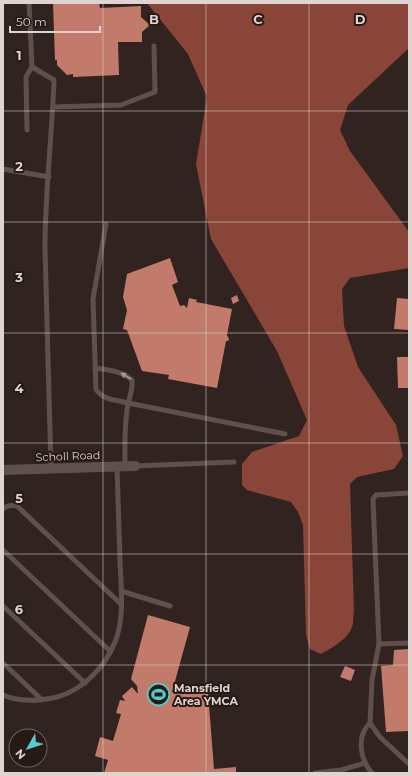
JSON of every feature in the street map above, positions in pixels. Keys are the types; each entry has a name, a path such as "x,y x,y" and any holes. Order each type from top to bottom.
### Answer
{"street":[{"name":"Scholl Road","path":"3,470 126,466"}],"lane":[{"path":"27,130 26,77 32,67 29,3"},
{"path":"53,106 121,105 156,92 154,46"},
{"path":"32,67 54,80 49,177 45,212 51,468"},
{"path":"3,169 49,177"},
{"path":"106,224 93,299 96,388 99,393 105,397 128,403 285,434"},
{"path":"3,695 20,700 41,699 64,695 85,683 102,664 110,652 118,632 121,604 126,466 125,434 128,403 133,389 132,380 126,374 95,368"},
{"path":"126,466 234,462"},
{"path":"372,773 365,763 361,734 370,723 372,680 379,644 373,499 376,495 409,493"},
{"path":"3,509 5,506 17,506 121,604"},
{"path":"3,550 110,652"},
{"path":"121,591 170,606"},
{"path":"3,606 85,683"},
{"path":"379,644 409,643"},
{"path":"3,663 41,699"},
{"path":"370,723 380,737 409,764"},
{"path":"315,773 341,770 365,763"}],"shaded area":[{"path":"147,3 409,3 409,48 348,105 340,130 350,151 409,232 409,268 350,278 342,289 344,326 358,367 396,425 403,456 394,469 357,477 350,484 354,611 353,623 350,631 343,639 335,646 321,654 310,649 306,635 303,525 298,512 291,502 247,490 242,485 242,464 252,452 299,436 307,420 277,351 211,239 196,164 207,97 188,54"}],"building":[{"path":"53,3 99,3 100,8 141,6 141,17 150,25 142,32 142,42 118,42 119,75 73,77 73,74 67,75 57,65 57,60 55,60"},
{"path":"170,258 178,282 172,285 180,306 184,305 187,308 189,298 197,300 196,302 232,309 227,335 229,339 226,341 217,388 168,379 169,375 142,371 127,330 123,329 127,310 123,297 127,274"},
{"path":"237,295 239,301 233,304 231,298"},
{"path":"397,298 409,299 409,330 394,329"},
{"path":"397,357 409,357 409,388 398,388"},
{"name":"Mansfield Area YMCA","path":"148,615 190,627 172,692 180,694 208,692 214,769 236,767 236,773 104,773 108,760 95,756 100,737 113,741 121,714 116,713 120,700 125,701 122,696 132,687 138,694 137,686 131,679"},
{"path":"409,649 409,731 386,732 381,666 393,665 394,650"},
{"path":"345,666 355,670 351,681 340,677"}],"place":[{"name":"Mansfield Area YMCA","path":"158,694"}]}
